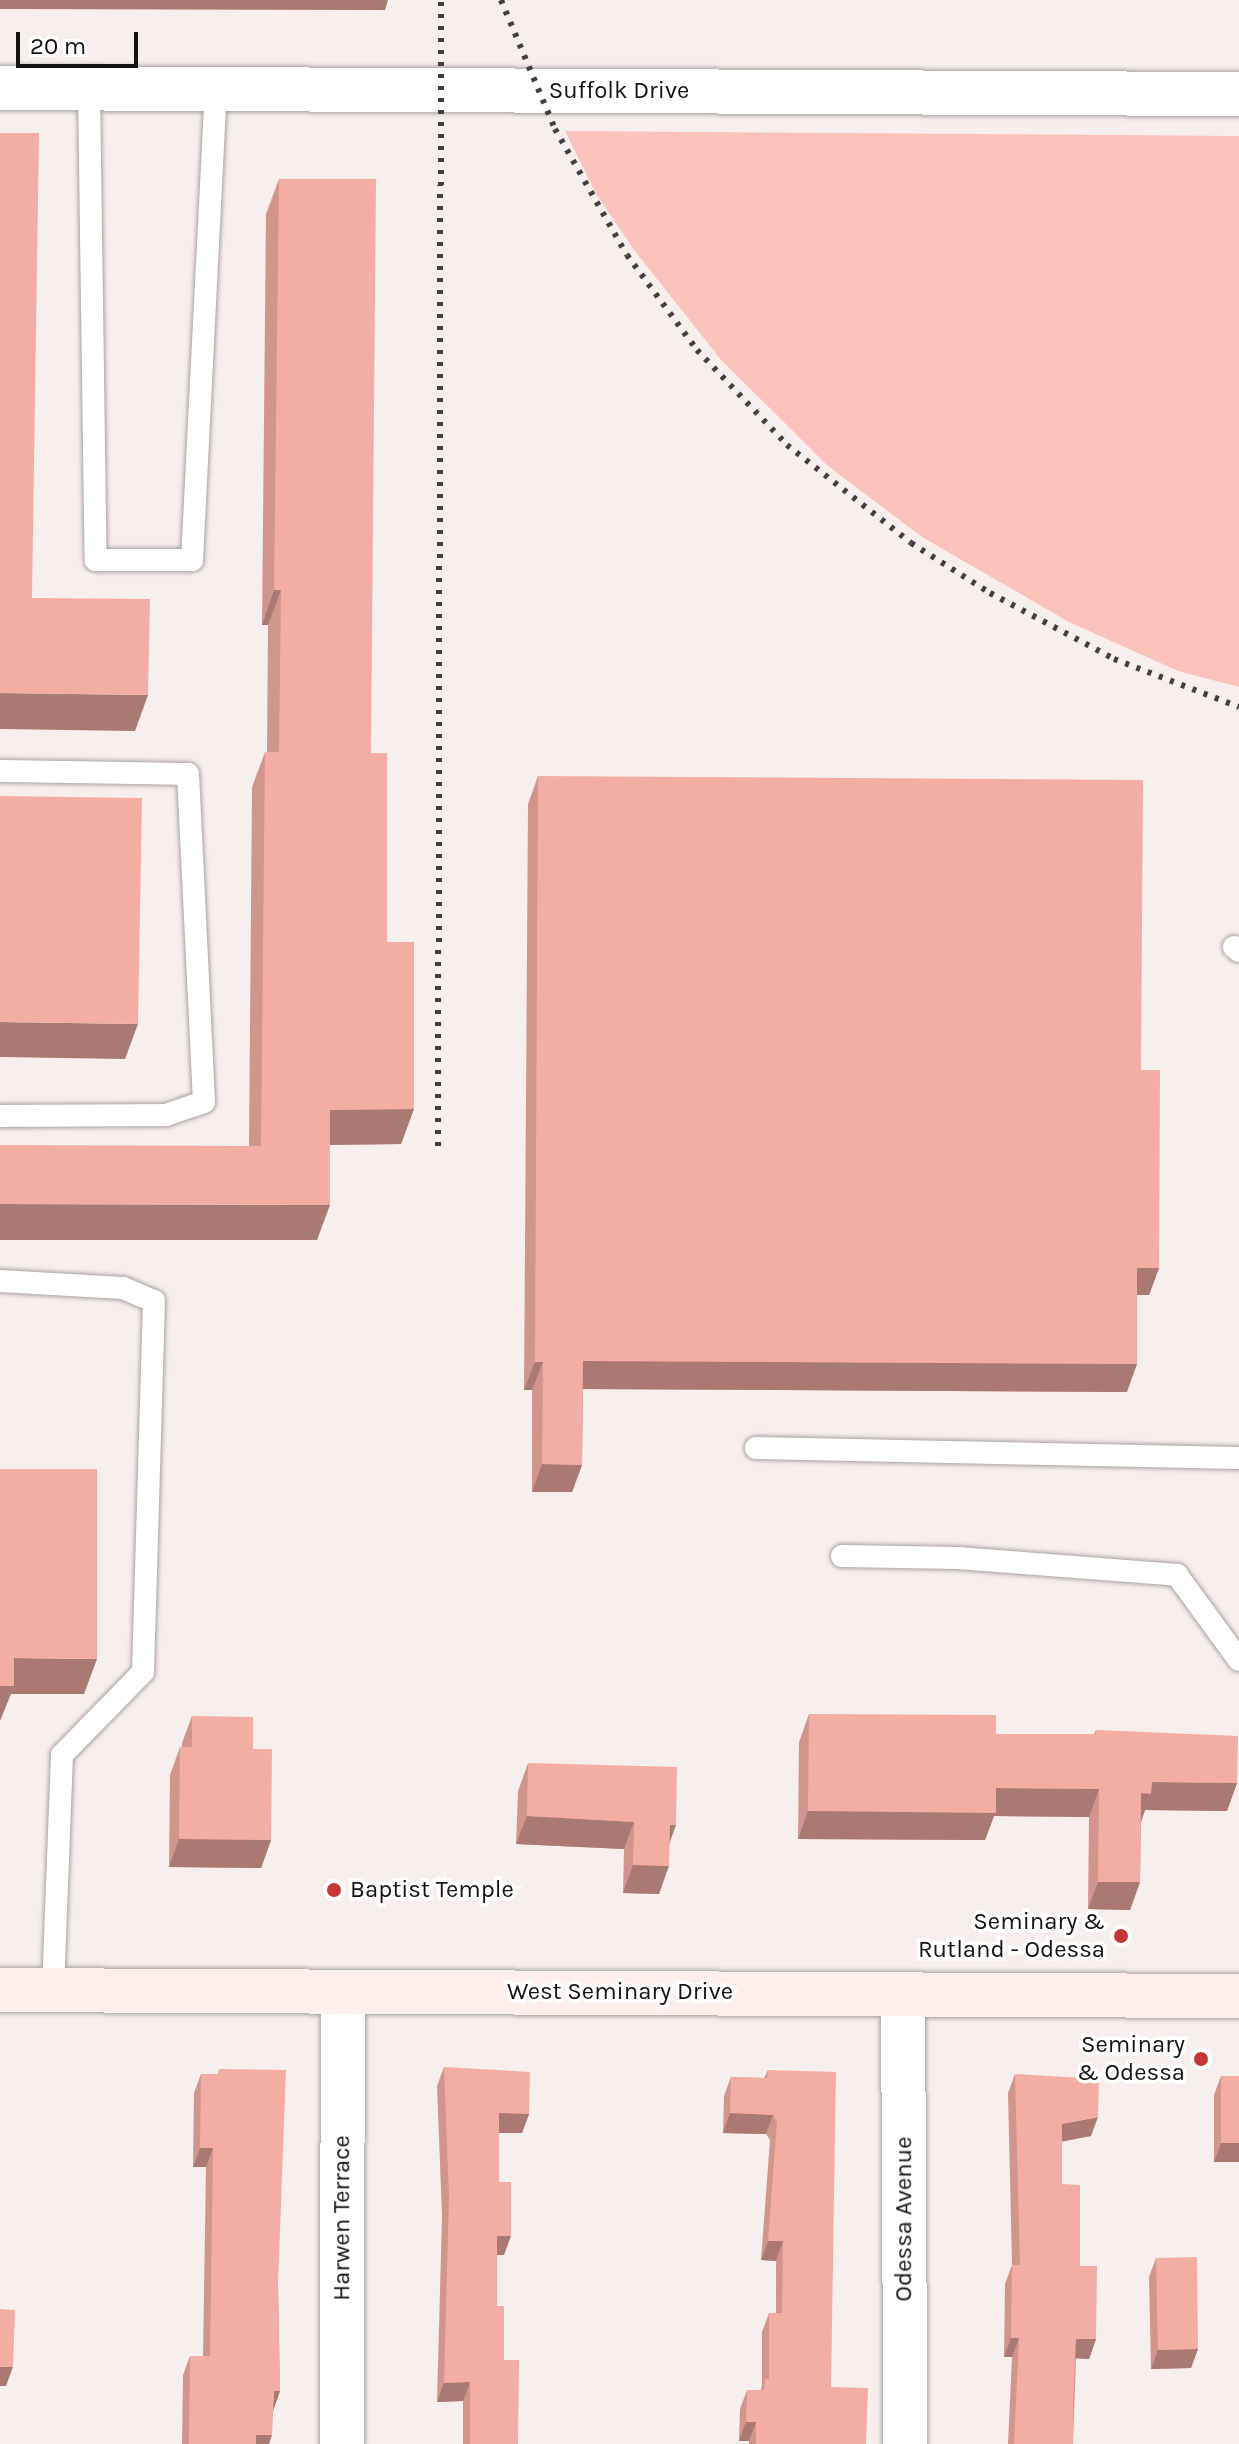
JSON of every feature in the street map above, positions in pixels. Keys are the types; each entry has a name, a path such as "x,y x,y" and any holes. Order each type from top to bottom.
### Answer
{"main road":[{"name":"West Seminary Drive","path":"0,1990 1239,1996"}],"street":[{"name":"Suffolk Drive","path":"0,88 1239,94"},
{"name":"Harwen Terrace","path":"342,2444 343,1992"},
{"name":"Odessa Avenue","path":"903,1994 905,2444"}],"lane":[{"path":"89,88 96,560 192,560 216,89"},
{"path":"0,771 188,774 204,1102 166,1115 0,1116"},
{"path":"0,1281 123,1288 154,1301 143,1672 62,1755 53,1990"},
{"path":"756,1448 1239,1458"},
{"path":"842,1556 958,1558 1177,1575 1239,1660"}],"shaded area":[{"path":"565,131 1239,136 1239,687 1178,671 1069,622 922,537 828,466 722,361 634,250 596,194"}],"building":[{"path":"0,133 39,133 32,598 150,599 148,695 0,693"},
{"path":"279,179 376,179 371,753 387,753 387,942 414,942 414,1109 330,1110 330,1205 0,1204 0,1145 261,1146 265,752 279,752 281,590 274,590"},
{"path":"538,776 1143,780 1141,1070 1160,1070 1159,1268 1137,1268 1137,1364 583,1361 582,1465 542,1464 543,1362 535,1362"},
{"path":"0,796 142,798 138,1024 0,1022"},
{"path":"0,1469 97,1469 97,1659 14,1658 14,1686 0,1686"},
{"path":"809,1714 996,1715 996,1734 1096,1734 1096,1730 1238,1736 1237,1783 1152,1782 1151,1794 1141,1793 1140,1882 1098,1882 1099,1789 996,1788 996,1813 808,1811"},
{"path":"192,1716 253,1717 253,1749 272,1749 271,1840 179,1839 180,1747 192,1747"},
{"path":"528,1763 677,1767 676,1825 670,1825 669,1866 633,1865 634,1822 527,1816"},
{"path":"444,2067 530,2072 529,2114 499,2113 499,2182 511,2182 511,2236 497,2236 497,2306 504,2306 504,2360 519,2360 518,2444 470,2444 470,2382 444,2383 449,2196"},
{"path":"219,2069 286,2070 278,2284 280,2391 274,2391 272,2435 256,2435 256,2444 189,2444 190,2356 210,2356 213,2148 200,2148 201,2074 219,2074"},
{"path":"768,2070 836,2072 831,2387 868,2388 866,2444 756,2444 756,2422 746,2422 747,2390 764,2390 765,2379 769,2379 769,2313 782,2313 783,2241 768,2241 777,2121 773,2115 730,2113 731,2077 767,2078"},
{"path":"1015,2074 1099,2079 1098,2117 1062,2124 1062,2184 1080,2185 1080,2266 1097,2266 1096,2339 1076,2339 1073,2444 1014,2444 1019,2338 1011,2338 1012,2265 1020,2265"},
{"path":"1221,2076 1239,2076 1239,2143 1221,2143"},
{"path":"1197,2257 1198,2349 1158,2350 1156,2258"},
{"path":"0,2309 15,2310 13,2367 0,2367"}],"railway":[{"path":"438,1146 441,0"},
{"path":"501,0 555,129 627,255 697,350 787,445 911,543 990,593 1114,659 1239,707"}],"place":[{"name":"Baptist Temple","path":"334,1890"},
{"name":"Seminary & Rutland - Odessa","path":"1121,1936"},
{"name":"Seminary & Odessa","path":"1201,2059"}]}
